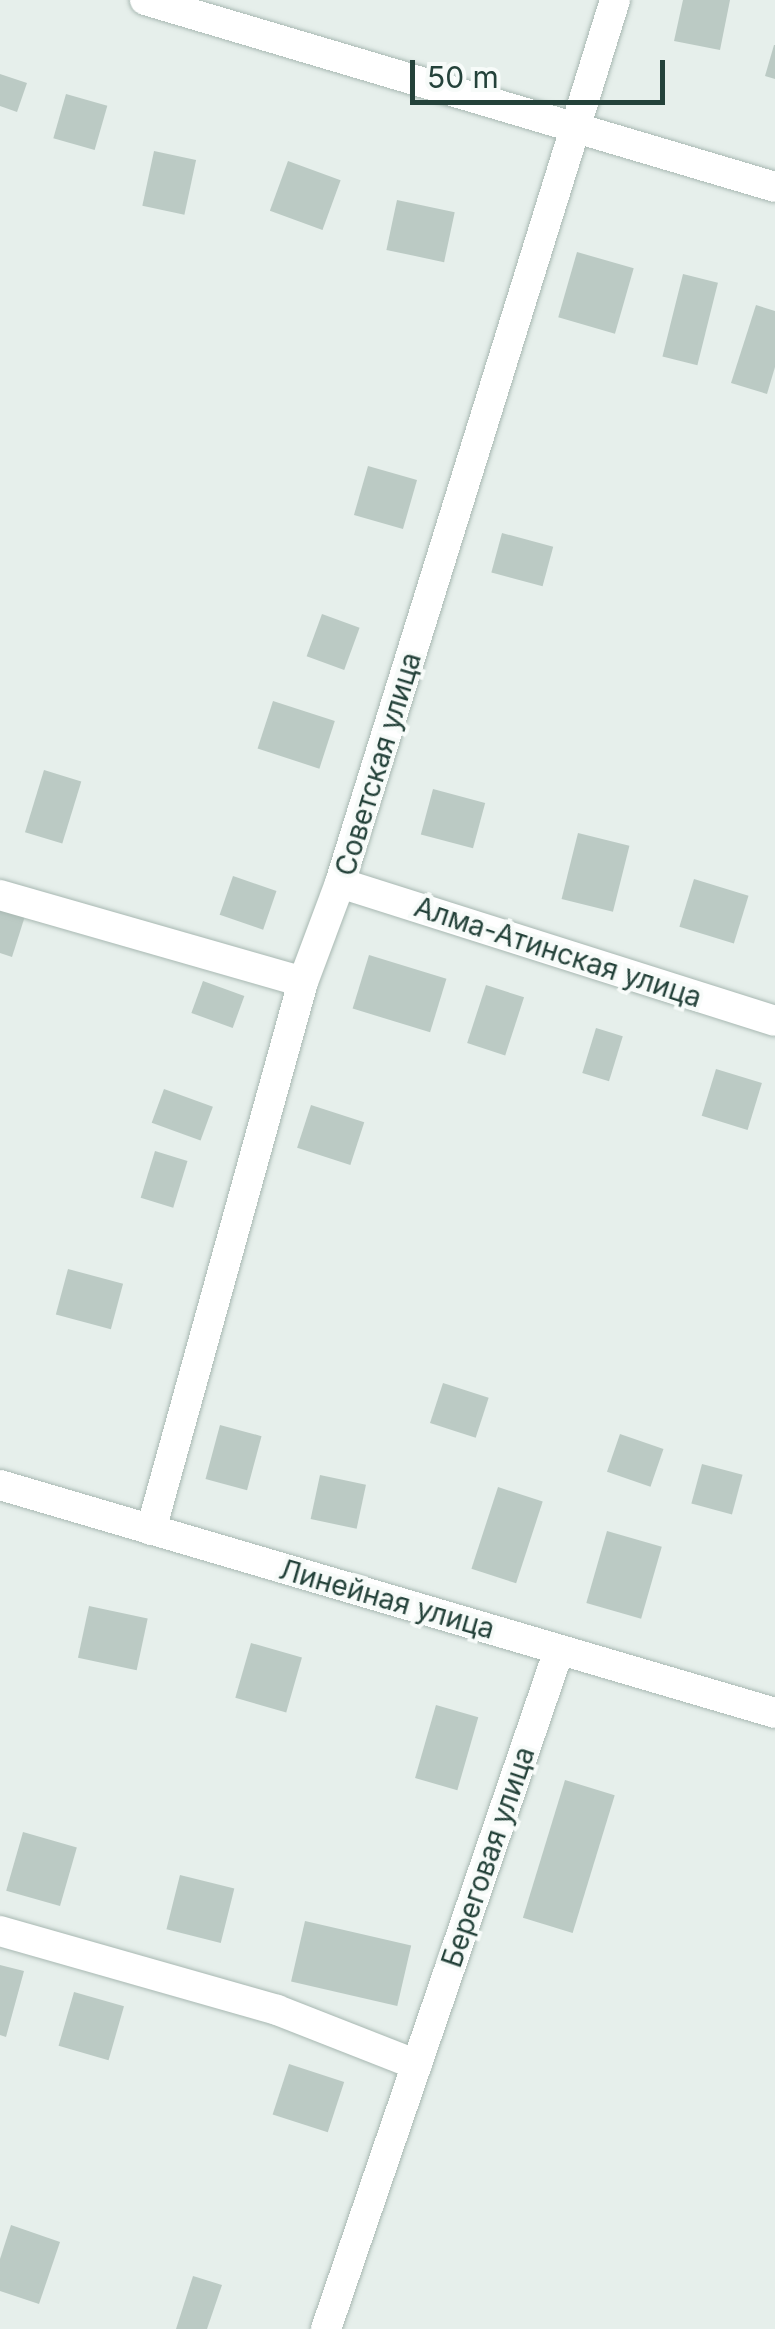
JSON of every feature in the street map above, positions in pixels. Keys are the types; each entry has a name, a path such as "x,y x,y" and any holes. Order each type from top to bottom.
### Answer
{"street":[{"path":"144,0 775,187"},
{"name":"Советская улица","path":"150,1530 303,982 340,883 615,0"},
{"name":"Алма-Атинская улица","path":"340,883 775,1021"},
{"path":"0,895 303,982"},
{"name":"Линейная улица","path":"0,1485 775,1713"},
{"name":"Береговая улица","path":"326,2329 559,1650"},
{"path":"0,1931 277,2010 416,2065"}],"building":[{"path":"683,0 730,0 720,50 674,41"},
{"path":"775,45 775,79 765,76"},
{"path":"0,74 27,83 17,112 0,106"},
{"path":"66,94 107,106 95,150 53,138"},
{"path":"154,151 196,160 184,215 142,206"},
{"path":"288,161 341,180 322,230 270,211"},
{"path":"397,200 455,212 444,262 386,250"},
{"path":"577,252 634,268 615,334 558,317"},
{"path":"683,274 718,283 697,365 662,356"},
{"path":"756,305 775,311 775,367 767,394 731,383"},
{"path":"368,466 417,480 403,529 354,515"},
{"path":"502,533 553,547 543,586 491,573"},
{"path":"322,614 360,628 344,670 307,656"},
{"path":"273,701 335,721 319,769 258,749"},
{"path":"44,770 81,781 62,844 25,832"},
{"path":"433,789 485,803 473,848 421,834"},
{"path":"578,833 629,846 613,912 562,899"},
{"path":"233,876 276,891 263,930 220,915"},
{"path":"694,879 749,896 734,943 679,927"},
{"path":"0,907 25,916 12,957 0,953"},
{"path":"369,955 446,979 430,1032 353,1009"},
{"path":"203,981 244,996 233,1028 191,1013"},
{"path":"486,985 524,997 505,1055 467,1043"},
{"path":"596,1028 623,1036 609,1081 582,1073"},
{"path":"716,1069 762,1083 748,1130 702,1116"},
{"path":"164,1089 213,1107 201,1141 152,1123"},
{"path":"311,1105 364,1122 350,1165 297,1148"},
{"path":"155,1151 188,1161 173,1208 141,1198"},
{"path":"68,1269 123,1284 111,1329 56,1314"},
{"path":"443,1383 489,1398 476,1438 430,1423"},
{"path":"220,1425 262,1436 247,1490 206,1479"},
{"path":"620,1434 663,1449 650,1487 607,1472"},
{"path":"702,1464 743,1475 732,1514 691,1504"},
{"path":"320,1475 366,1485 357,1529 311,1519"},
{"path":"498,1487 543,1502 516,1583 471,1569"},
{"path":"607,1531 662,1547 641,1619 586,1603"},
{"path":"89,1606 148,1618 137,1670 78,1658"},
{"path":"251,1643 302,1658 286,1712 235,1698"},
{"path":"436,1705 478,1717 457,1790 415,1778"},
{"path":"565,1780 615,1795 573,1933 523,1918"},
{"path":"23,1832 77,1847 60,1906 6,1891"},
{"path":"180,1875 234,1889 221,1943 166,1929"},
{"path":"305,1921 411,1946 397,2006 291,1981"},
{"path":"0,1965 24,1971 6,2037 0,2035"},
{"path":"74,1992 124,2006 109,2060 59,2046"},
{"path":"289,2064 344,2082 328,2132 273,2114"},
{"path":"11,2225 60,2242 39,2304 0,2291 0,2259"},
{"path":"193,2276 222,2285 207,2329 176,2329"}]}
